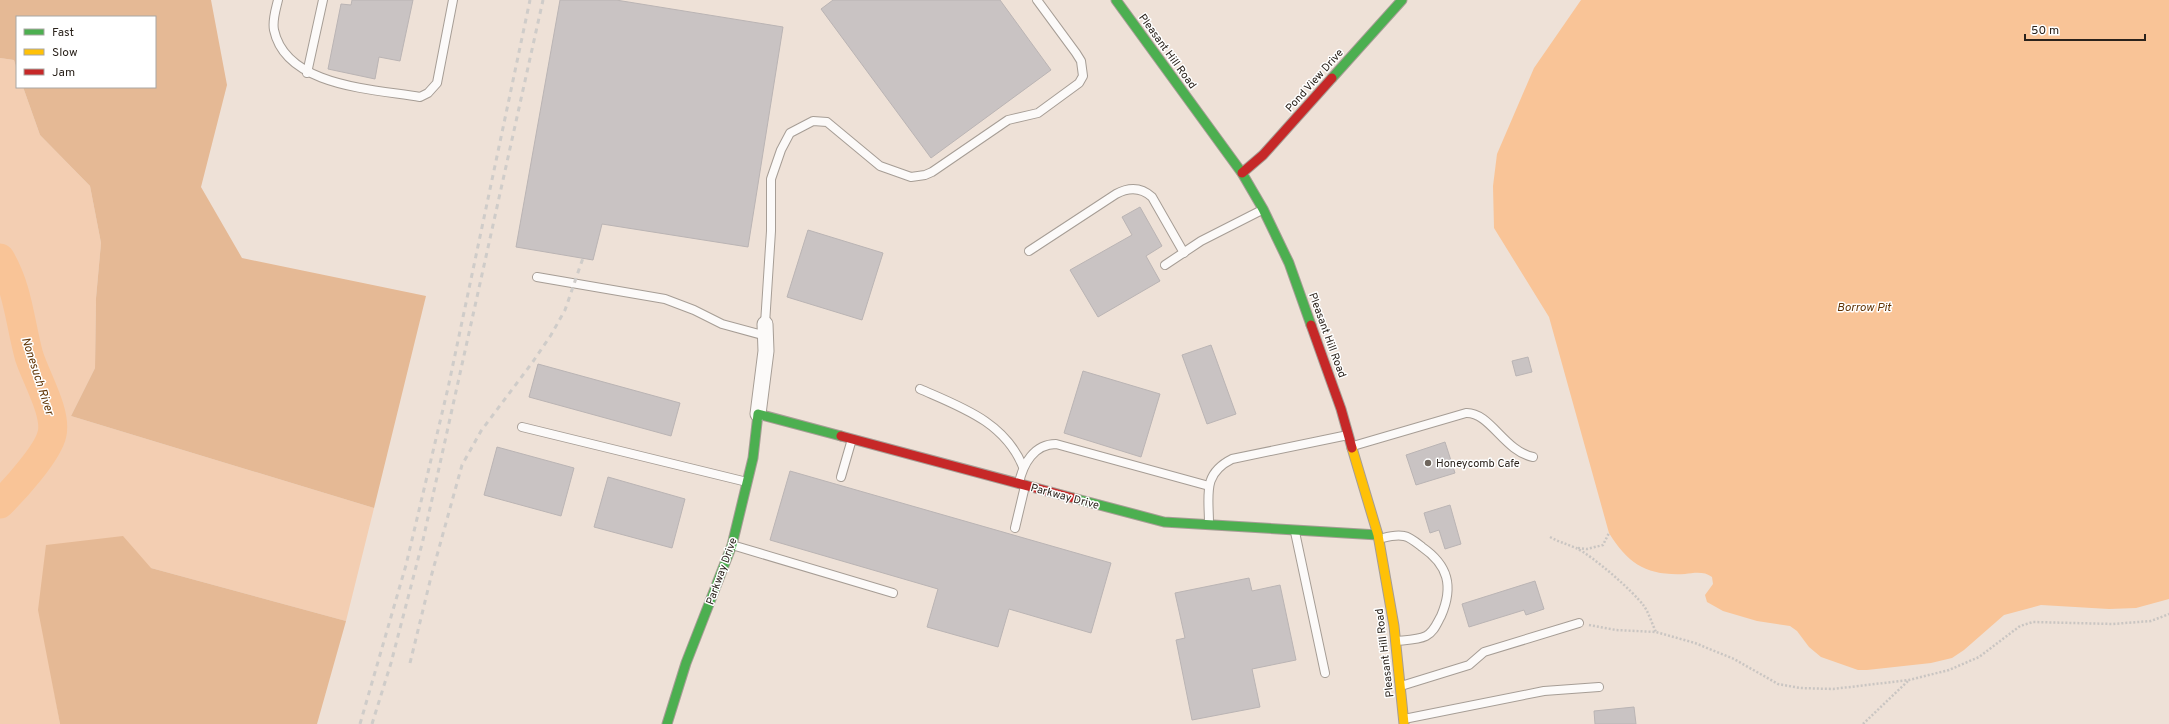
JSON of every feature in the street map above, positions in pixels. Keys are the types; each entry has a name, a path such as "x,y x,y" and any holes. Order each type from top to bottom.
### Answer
{"street":[{"name":"Pleasant Hill Road","path":"1116,0 1242,173 1263,209 1289,263 1321,349 1349,435 1378,537 1396,641 1404,722"},
{"name":"Pond View Drive","path":"1242,173 1264,155 1402,0"},
{"name":"Parkway Drive","path":"667,724 686,663 732,545 748,482 753,458 766,351 766,330"},
{"name":"Parkway Drive","path":"758,414 1164,522 1378,537"}],"lane":[{"path":"278,0 274,29 280,47 291,60 307,73 326,80 420,97 428,94 437,83 453,0"},
{"path":"307,73 323,0"},
{"path":"537,277 665,299 694,310 722,324 766,330 771,231 771,179 781,150 790,133 813,121 827,122 880,166 911,177 932,172 1002,123 1038,113 1079,83 1084,76 1081,61 1037,0"},
{"path":"1029,251 1116,194 1123,190 1134,188 1146,191 1152,197 1184,253"},
{"path":"1166,265 1202,241 1263,209"},
{"path":"920,389 964,408 996,428 1007,439 1023,467 1022,484 1015,528"},
{"path":"1352,446 1473,413 1490,424 1515,449 1522,454 1533,456"},
{"path":"522,427 748,482"},
{"path":"1210,526 1209,486 1214,472 1219,465 1232,459 1349,435"},
{"path":"841,477 852,438"},
{"path":"1023,467 1032,455 1042,447 1049,444 1063,444 1209,486"},
{"path":"1295,531 1325,672"},
{"path":"1378,537 1398,535 1405,536 1414,541 1437,559 1443,568 1448,584 1445,604 1437,624 1432,631 1424,636 1396,641"},
{"path":"732,545 893,593"},
{"path":"1401,687 1469,665 1484,652 1579,623"},
{"path":"1404,722 1544,692 1599,687"}],"path":[{"path":"1550,537 1560,543 1576,548 1587,549 1603,545 1609,533"},
{"path":"1576,548 1594,560 1644,607 1656,632"},
{"path":"1579,623 1616,630 1656,632 1695,643 1734,659 1778,684 1800,688 1833,689 1909,680 1949,670 1979,657 2020,626 2033,622 2113,624 2151,621 2169,614"},
{"path":"1863,724 1909,680"}],"shaded area":[{"path":"0,0 211,0 227,85 201,187 242,258 426,296 374,508 71,416 95,368 96,298 101,243 90,186 40,135 23,88 156,88 156,16 16,16 16,67 14,60 0,58"},
{"path":"0,58 14,60 16,67 16,88 23,88 40,135 90,186 101,243 96,298 95,368 71,416 374,508 346,621 151,568 46,645 60,724 0,724"},
{"path":"123,536 151,568 346,621 317,724 60,724 38,610 46,545"}],"water":[{"name":"Borrow Pit","path":"1581,0 2169,0 2169,599 2136,608 2109,609 2041,605 2004,615 1964,650 1952,658 1931,663 1858,670 1821,657 1809,647 1797,631 1790,626 1757,621 1723,611 1707,602 1705,595 1713,584 1712,577 1709,575 1699,573 1660,573 1640,566 1624,553 1609,533 1549,317 1494,228 1493,186 1497,154 1534,68"}],"building":[{"path":"352,0 413,0 400,61 379,57 375,79 328,69 341,4 351,5"},
{"path":"560,0 616,0 783,27 748,247 602,224 593,260 516,247"},
{"path":"833,0 1000,0 1051,70 931,158 821,9"},
{"path":"1140,207 1162,246 1146,256 1160,281 1098,317 1070,270 1132,235 1122,217"},
{"path":"808,230 883,253 862,320 787,297"},
{"path":"1211,345 1236,414 1207,424 1182,355"},
{"path":"1528,357 1532,372 1516,376 1512,361"},
{"path":"538,364 680,403 671,436 529,397"},
{"path":"1083,371 1160,394 1141,457 1064,433"},
{"path":"1445,442 1455,473 1416,485 1406,455"},
{"path":"497,447 574,468 561,516 484,495"},
{"path":"790,471 1111,563 1091,633 1009,609 998,647 927,627 938,589 770,540"},
{"path":"608,477 685,499 672,548 594,527"},
{"path":"1450,505 1461,544 1445,549 1439,530 1430,533 1424,513"},
{"path":"1249,578 1252,591 1280,585 1296,660 1252,669 1260,707 1192,720 1176,640 1185,638 1175,593"},
{"path":"1535,581 1544,609 1526,615 1524,610 1469,627 1462,604"},
{"path":"1634,707 1636,724 1595,724 1594,711"}],"waterway":[{"name":"Nonesuch River","path":"0,258 15,293 29,356 49,406 53,426 52,434 44,451 30,471 0,504"}],"railway":[{"path":"360,724 406,565 448,388 530,0"},
{"path":"372,724 391,663 423,540 543,0"},
{"path":"410,663 431,577 462,465 481,431 551,335 565,310 583,258"}],"traffic: fast":[{"path":"1116,0 1242,173 1263,209 1289,263 1311,325"},
{"path":"1332,78 1402,0"},
{"path":"667,724 686,663 732,545 753,458 758,414 841,436"},
{"path":"1073,498 1164,522 1378,535"}],"traffic: slow":[{"path":"1352,448 1378,535 1394,626 1404,724"}],"traffic: jam":[{"path":"1242,173 1263,155 1332,78"},
{"path":"1311,325 1341,409 1352,448"},
{"path":"841,436 1073,498"}],"place":[{"name":"Honeycomb Cafe","path":"1428,463"}]}
